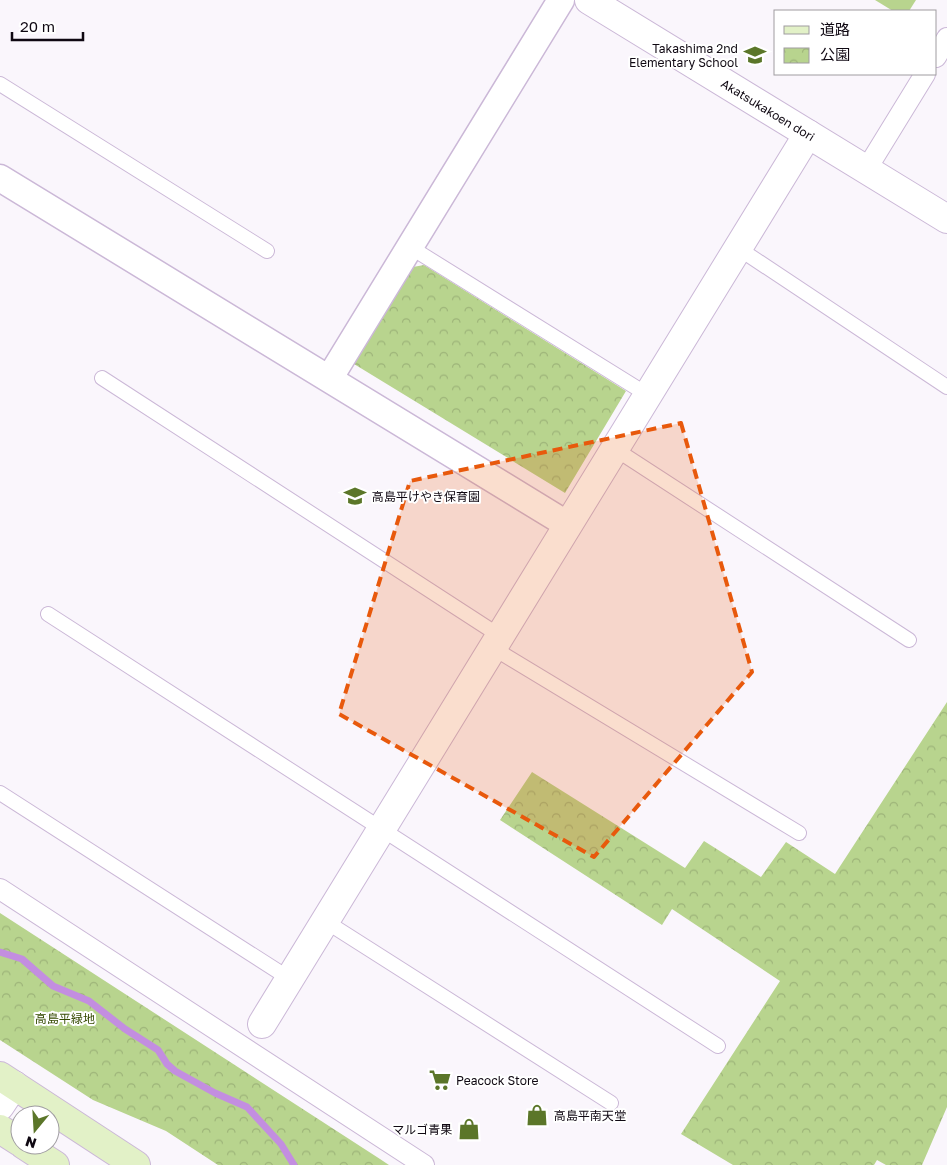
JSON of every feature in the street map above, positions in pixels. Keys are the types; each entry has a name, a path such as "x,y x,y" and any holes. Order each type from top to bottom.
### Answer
{"main road":[{"path":"5,1089 136,1165"},
{"path":"40,1155 55,1165"}],"street":[{"path":"329,379 561,0"},
{"name":"Akatsukakoen dori","path":"589,0 947,219"},
{"path":"937,54 947,38"},
{"path":"866,170 924,75"},
{"path":"246,1050 808,134"},
{"path":"0,178 568,525"},
{"path":"0,889 424,1165"}],"lane":[{"path":"0,84 267,251"},
{"path":"410,247 648,396"},
{"path":"738,248 947,387"},
{"path":"102,378 497,642 799,833"},
{"path":"615,449 909,640"},
{"path":"48,614 718,1046"},
{"path":"0,793 290,979"},
{"path":"325,921 611,1103"}],"highlighted area":[{"path":"681,423 752,672 594,857 339,714 410,481"}],"green space":[{"path":"875,0 916,0 910,10 891,10"},
{"path":"424,265 626,391 565,493 354,364 413,267"},
{"path":"947,702 947,1107 922,1165 886,1165 877,1160 874,1165 733,1165 681,1134 780,981 672,909 662,925 500,820 532,772 685,868 704,841 761,877 786,842 835,874"},
{"name":"高島平緑地","path":"0,913 389,1165 218,1165 166,1131 93,1100 0,1040"}],"waterway":[{"path":"0,952 22,959 53,986 89,1001 125,1029 158,1050 167,1064 175,1071 215,1093 247,1107 281,1144 294,1165"}],"place":[{"name":"Takashima 2nd Elementary School","path":"755,55"},
{"name":"高島平けやき保育園","path":"355,496"},
{"name":"Peacock Store","path":"440,1080"},
{"name":"高島平南天堂","path":"537,1115"},
{"name":"マルゴ青果","path":"469,1129"}]}
